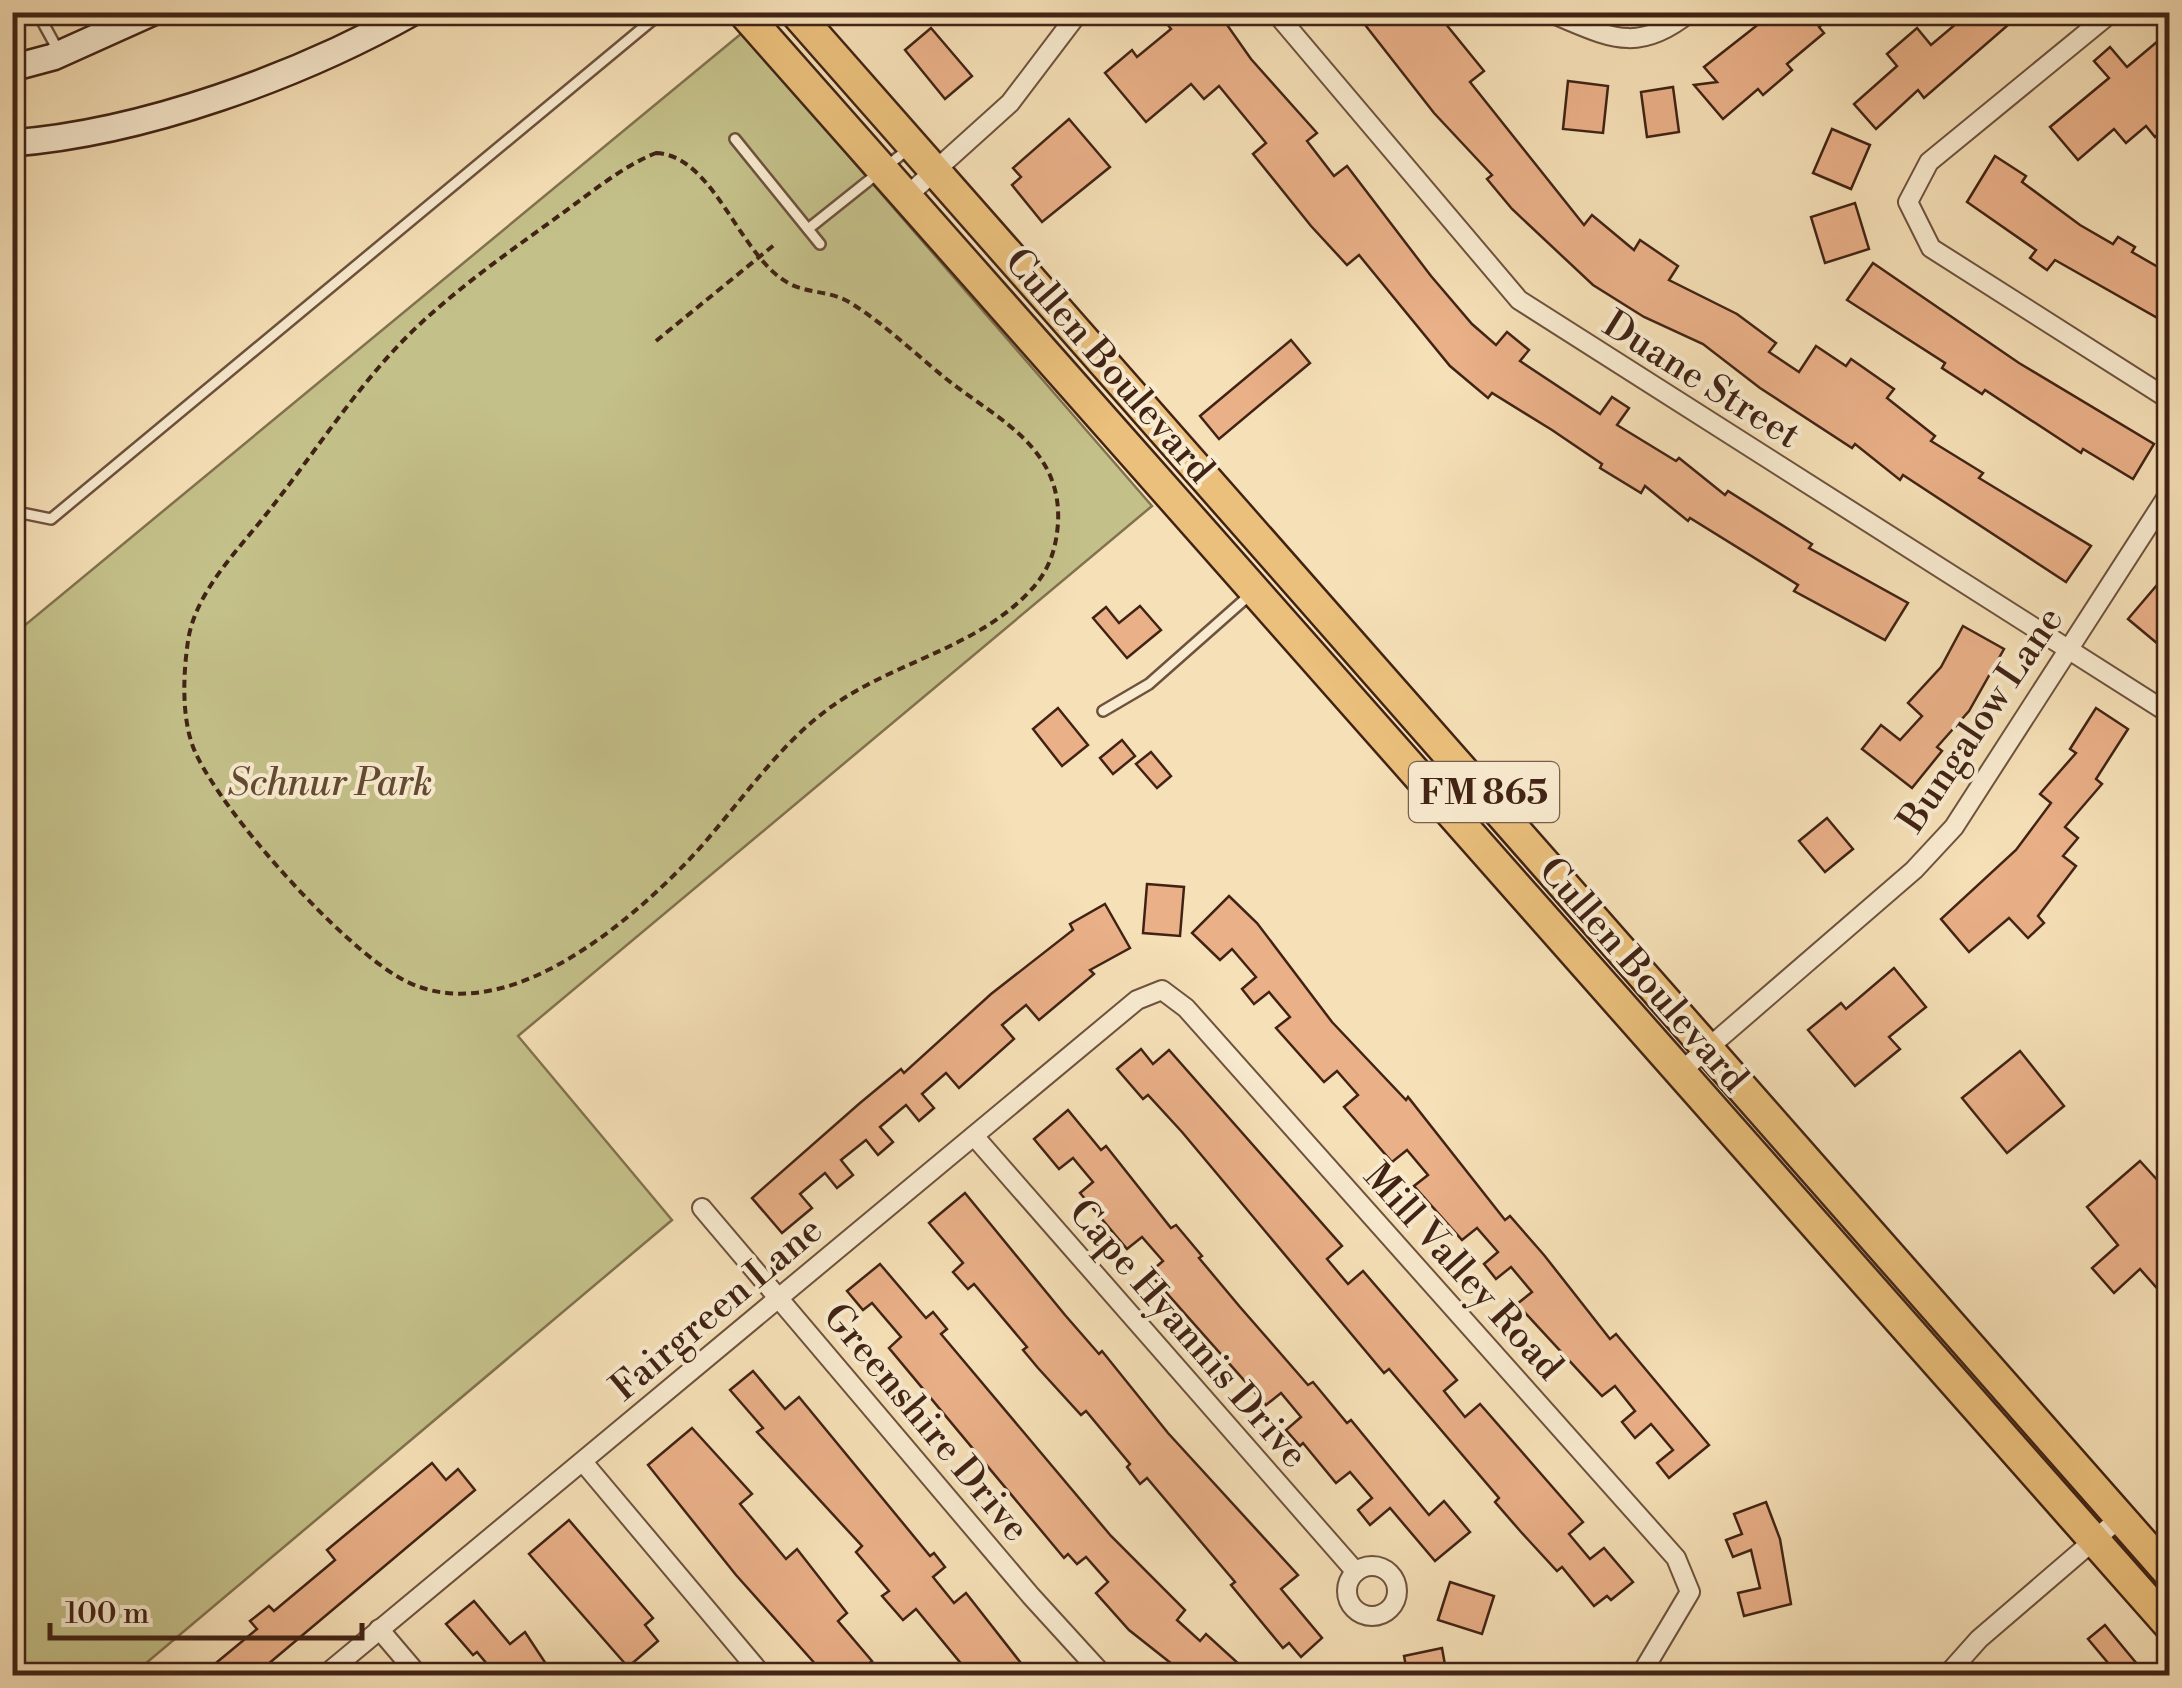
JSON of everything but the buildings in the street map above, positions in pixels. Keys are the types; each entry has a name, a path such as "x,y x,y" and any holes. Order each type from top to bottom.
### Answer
{"main road":[{"path":"12,68 60,54 153,12"},
{"path":"12,144 116,126 239,89 375,34 412,12"},
{"name":"Cullen Boulevard","path":"744,12 1678,1074 2170,1626"},
{"name":"Cullen Boulevard","path":"795,12 2170,1574"},
{"path":"1152,475 1180,450"},
{"path":"1413,773 1444,747"},
{"path":"1895,1318 1922,1296"}],"street":[{"path":"908,195 1010,103 1079,12"},
{"name":"Duane Street","path":"1275,12 1519,300 2170,714"},
{"path":"1548,12 1619,40 1641,40 1671,28 1690,12"},
{"path":"2112,12 1929,162 1908,202 1930,248 2170,400"},
{"name":"Bungalow Lane","path":"1678,1074 1934,851 1973,803 2170,492"},
{"name":"Mill Valley Road","path":"1152,994 1162,990 1186,1008 1676,1558 1690,1592 1640,1676"},
{"name":"Fairgreen Lane","path":"324,1676 1138,1000 1152,994"},
{"name":"Cape Hyannis Drive","path":"974,1136 1356,1572"},
{"name":"Greenshire Drive","path":"702,1208 1031,1596 1104,1676"},
{"path":"583,1462 763,1676"},
{"path":"1946,1676 1979,1639 2120,1517"},
{"path":"379,1629 418,1676"}],"lane":[{"path":"37,12 60,54"},
{"path":"12,511 51,520 662,12"},
{"path":"735,139 820,244"},
{"path":"808,230 910,146"},
{"path":"1103,711 1149,684 1254,592"}],"path":[{"path":"656,153 671,154 692,168 761,256 783,281 850,303 972,399 1011,424 1033,446 1057,486 1057,544 1048,570 1000,618 872,682 816,718 684,865 596,938 506,990 480,996 422,990 352,944 308,900 222,795 196,754 187,726 186,689 188,635 200,607 216,579 409,334 502,257 620,172 656,153"},
{"path":"656,341 774,245"}],"green space":[{"name":"Schnur Park","path":"742,33 1152,506 518,1036 672,1220 132,1675 13,1676 13,635"}]}
